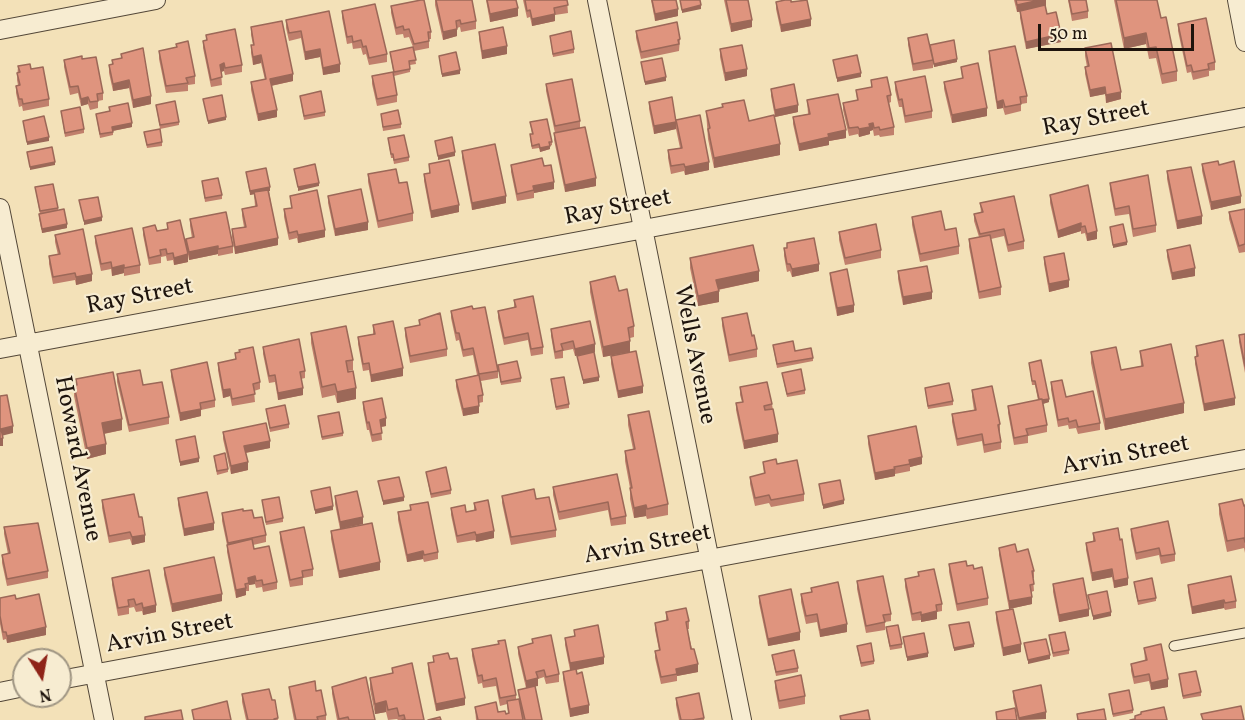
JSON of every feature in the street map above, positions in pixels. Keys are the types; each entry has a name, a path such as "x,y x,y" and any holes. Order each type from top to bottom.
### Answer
{"street":[{"path":"0,30 156,0"},
{"name":"Wells Avenue","path":"597,0 742,720"},
{"path":"1237,0 1245,42"},
{"name":"Ray Street","path":"0,349 1245,117"},
{"name":"Howard Avenue","path":"0,208 104,720"},
{"name":"Arvin Street","path":"72,678 1245,459"}],"lane":[{"path":"1174,646 1245,633"}],"building":[{"path":"424,0 431,32 428,32 429,41 414,44 409,29 404,30 403,26 396,28 391,6"},
{"path":"436,0 472,0 476,21 461,24 460,20 456,21 457,29 443,32"},
{"path":"487,0 516,0 518,8 490,14"},
{"path":"525,0 567,0 568,5 554,8 555,14 532,19 530,10 527,11"},
{"path":"652,0 676,0 678,9 655,14"},
{"path":"680,0 700,0 701,5 682,10"},
{"path":"726,0 748,0 752,20 731,24"},
{"path":"791,0 791,2 807,0 811,19 781,25 776,2"},
{"path":"1016,0 1040,0 1017,5"},
{"path":"1069,0 1086,0 1088,11 1072,14"},
{"path":"1116,0 1157,0 1161,18 1166,17 1177,71 1162,74 1156,47 1149,48 1146,33 1124,38"},
{"path":"375,4 387,54 369,58 366,46 363,47 361,40 353,42 352,36 347,37 342,11"},
{"path":"1045,5 1047,14 1056,12 1061,34 1026,42 1020,11"},
{"path":"329,11 340,64 323,68 320,49 305,52 301,31 289,33 286,20"},
{"path":"1206,18 1215,62 1208,64 1209,69 1193,72 1191,65 1187,66 1178,24"},
{"path":"282,21 293,74 270,79 277,110 258,114 251,82 266,79 261,55 253,57 251,27"},
{"path":"677,22 679,44 641,52 636,31"},
{"path":"503,27 507,46 482,51 479,32"},
{"path":"235,29 242,65 225,68 224,63 220,65 222,77 211,80 203,41 207,40 206,35"},
{"path":"571,31 574,49 553,54 550,36"},
{"path":"927,34 933,60 913,64 908,38"},
{"path":"954,40 957,59 934,64 930,45"},
{"path":"188,41 195,76 186,78 188,83 166,86 159,51 177,47 176,44"},
{"path":"1111,43 1121,92 1106,95 1105,87 1090,90 1085,67 1089,66 1085,48"},
{"path":"742,45 747,69 725,73 720,49"},
{"path":"1015,46 1027,96 1020,97 1021,104 1005,107 1003,100 997,102 989,51"},
{"path":"413,47 416,60 409,61 410,69 394,72 390,52"},
{"path":"143,48 151,96 133,100 129,80 113,84 109,65 113,64 112,60 122,58 121,54"},
{"path":"456,52 460,70 442,74 439,56"},
{"path":"857,55 861,73 837,78 833,60"},
{"path":"82,56 82,59 96,57 103,93 97,94 98,101 90,102 88,97 81,99 78,86 70,87 64,60"},
{"path":"662,58 666,77 645,82 641,62"},
{"path":"978,63 987,108 952,115 944,82 963,78 961,67"},
{"path":"30,64 31,69 43,67 49,99 23,104 22,99 19,99 16,86 20,85 18,66"},
{"path":"393,72 397,95 377,99 372,76"},
{"path":"925,76 932,111 905,116 902,99 899,100 895,82"},
{"path":"887,77 891,95 887,96 894,127 880,130 879,127 874,128 873,123 869,124 870,127 849,128 843,103 858,100 856,90 872,87 871,80"},
{"path":"572,79 580,121 555,126 546,84"},
{"path":"794,84 798,105 775,110 771,89"},
{"path":"321,91 325,112 304,116 300,96"},
{"path":"838,94 846,130 828,134 829,137 799,144 793,117 810,114 807,100"},
{"path":"222,95 226,117 208,121 203,99"},
{"path":"672,97 676,122 654,126 649,102"},
{"path":"744,100 749,121 774,115 780,144 714,158 706,111 723,107 722,104"},
{"path":"175,101 179,122 160,125 156,105"},
{"path":"128,103 132,123 112,127 113,132 100,134 96,114 110,111 109,107"},
{"path":"80,107 84,129 65,133 61,111"},
{"path":"398,110 401,124 383,127 381,114"},
{"path":"700,115 709,162 685,167 684,164 671,166 668,150 682,148 676,120"},
{"path":"44,116 49,137 27,142 23,121"},
{"path":"547,119 552,142 549,142 550,146 540,148 539,144 532,146 530,134 533,134 530,122"},
{"path":"585,127 596,178 565,185 554,133"},
{"path":"160,129 162,142 147,145 144,132"},
{"path":"404,135 409,157 394,160 388,138"},
{"path":"452,137 455,152 438,156 435,141"},
{"path":"495,144 506,196 472,203 462,151"},
{"path":"52,147 55,162 30,167 27,152"},
{"path":"542,158 544,166 551,165 554,182 533,186 534,190 517,194 511,165"},
{"path":"449,160 459,205 431,211 424,174 430,173 429,164"},
{"path":"1218,161 1219,165 1234,161 1241,196 1211,202 1202,164"},
{"path":"315,164 319,183 298,187 294,169"},
{"path":"1191,167 1202,216 1177,221 1167,171"},
{"path":"266,168 270,187 250,191 246,172"},
{"path":"396,169 399,183 407,182 413,213 378,221 368,174"},
{"path":"1148,175 1156,225 1133,229 1129,206 1115,209 1110,183"},
{"path":"218,178 222,195 205,198 202,181"},
{"path":"53,184 58,208 40,211 35,187"},
{"path":"1088,185 1097,231 1087,234 1085,226 1081,227 1081,223 1058,231 1050,195"},
{"path":"361,189 368,222 335,229 328,196"},
{"path":"268,190 278,238 235,247 232,229 246,227 242,209 257,206 254,192"},
{"path":"317,190 325,230 298,235 297,231 289,233 284,209 292,208 290,196"},
{"path":"1014,196 1024,241 1008,245 1004,229 980,234 974,214 983,212 980,203"},
{"path":"98,197 102,217 84,221 79,200"},
{"path":"64,209 67,224 42,229 39,214"},
{"path":"1245,209 1245,244 1239,246 1229,212"},
{"path":"941,211 945,230 956,228 959,246 920,254 912,217"},
{"path":"226,212 233,246 218,249 218,246 189,252 186,239 194,237 190,219"},
{"path":"180,220 188,254 174,258 173,253 167,254 166,249 160,250 161,255 149,258 143,228 155,225 157,231 168,229 167,223"},
{"path":"876,224 881,250 845,258 839,232"},
{"path":"1123,224 1127,242 1113,245 1110,227"},
{"path":"132,228 140,265 112,268 111,262 101,264 95,236"},
{"path":"83,229 92,274 76,277 75,273 53,277 49,256 60,254 55,235"},
{"path":"990,235 1001,287 979,292 969,239"},
{"path":"814,238 819,264 792,269 790,264 787,264 784,248 787,248 787,243"},
{"path":"753,245 759,271 716,280 719,291 698,296 690,258"},
{"path":"1190,245 1195,268 1172,273 1167,250"},
{"path":"1064,253 1069,280 1049,284 1044,257"},
{"path":"927,266 932,292 903,297 898,271"},
{"path":"847,269 854,305 837,308 830,273"},
{"path":"615,276 619,291 627,289 634,326 628,328 630,341 603,347 590,282"},
{"path":"533,296 543,347 531,349 528,333 504,338 498,311 516,307 514,300"},
{"path":"472,306 473,309 485,307 498,371 479,374 473,348 463,350 459,333 456,333 451,311"},
{"path":"440,313 447,349 410,356 405,328 420,325 419,320"},
{"path":"747,313 757,349 729,355 722,318"},
{"path":"393,321 403,368 371,375 369,363 363,364 358,337 375,334 373,325"},
{"path":"590,321 595,344 575,349 573,341 561,344 563,350 555,352 551,329"},
{"path":"346,326 353,360 346,361 348,372 353,371 356,388 337,392 335,384 322,387 311,333"},
{"path":"1245,334 1245,366 1239,335"},
{"path":"299,339 305,371 300,372 303,388 278,393 275,375 269,376 263,347"},
{"path":"1223,340 1235,398 1204,404 1195,357 1198,356 1196,346"},
{"path":"793,341 795,351 811,348 813,358 777,364 773,345"},
{"path":"1171,344 1184,403 1105,419 1091,352 1116,347 1121,370 1143,366 1140,351"},
{"path":"253,347 260,382 253,384 255,394 232,399 230,389 223,390 218,363 236,359 235,353 240,352 239,350"},
{"path":"636,351 643,386 618,391 611,356"},
{"path":"594,352 599,377 583,380 577,356"},
{"path":"1041,360 1049,399 1042,400 1039,399 1035,381 1032,381 1029,363"},
{"path":"517,361 521,378 501,382 498,365"},
{"path":"207,362 215,400 200,403 201,409 180,413 171,370"},
{"path":"801,369 805,390 787,394 782,373"},
{"path":"140,370 143,385 162,382 169,417 129,425 117,374"},
{"path":"113,372 122,419 102,423 106,444 87,448 74,385 77,385 76,379"},
{"path":"479,375 483,395 478,396 479,406 463,409 456,380"},
{"path":"564,377 569,404 556,407 551,379"},
{"path":"1062,380 1066,397 1093,391 1100,423 1078,427 1076,420 1069,422 1068,418 1058,420 1051,382"},
{"path":"767,382 772,404 764,406 765,410 773,409 778,434 744,441 736,403 743,402 740,387"},
{"path":"949,383 953,401 928,406 925,388"},
{"path":"992,386 1000,424 998,425 1001,442 984,445 982,434 957,439 952,414 976,410 972,390"},
{"path":"7,395 13,426 1,429 3,438 0,439 0,396"},
{"path":"382,398 386,418 380,420 382,433 372,435 363,402"},
{"path":"1042,399 1047,425 1026,429 1028,435 1014,438 1008,406"},
{"path":"285,405 289,424 270,428 266,409"},
{"path":"649,411 668,504 647,509 646,505 634,508 625,451 635,449 628,415"},
{"path":"339,412 343,433 322,437 318,416"},
{"path":"266,423 270,441 244,446 248,462 231,466 223,432"},
{"path":"916,426 922,457 909,460 910,464 875,473 868,436"},
{"path":"195,436 199,458 180,462 176,440"},
{"path":"225,453 228,469 217,471 214,456"},
{"path":"776,459 777,464 797,460 804,494 771,500 769,495 755,498 750,477 765,473 763,462"},
{"path":"446,467 451,490 431,494 426,472"},
{"path":"617,474 626,516 611,519 608,502 559,512 553,487"},
{"path":"399,477 404,497 383,501 378,481"},
{"path":"840,480 844,500 823,505 819,484"},
{"path":"330,487 333,506 315,510 311,491"},
{"path":"534,489 536,499 549,497 556,530 511,537 502,496"},
{"path":"357,491 363,517 340,522 335,496"},
{"path":"207,492 214,523 184,529 178,498"},
{"path":"134,494 145,535 132,537 130,532 109,536 102,500"},
{"path":"279,497 283,518 266,522 262,500"},
{"path":"1242,499 1245,505 1245,542 1244,538 1227,541 1219,504"},
{"path":"488,500 494,531 457,536 451,508 465,505 466,512 476,510 474,503"},
{"path":"428,502 438,552 424,555 423,551 407,555 398,512 411,510 410,505"},
{"path":"243,509 243,511 252,510 254,518 262,517 266,535 228,543 222,513"},
{"path":"1168,521 1175,554 1161,556 1159,548 1136,553 1131,529"},
{"path":"38,523 48,571 7,579 2,555 10,553 4,527"},
{"path":"372,523 380,562 339,571 331,531"},
{"path":"304,527 313,569 302,571 303,577 290,580 280,532"},
{"path":"1118,528 1128,578 1114,581 1112,569 1092,573 1086,543 1095,541 1093,533"},
{"path":"252,539 254,549 269,546 277,582 263,585 262,580 256,581 255,576 248,578 249,583 245,584 246,588 236,590 227,545"},
{"path":"1015,544 1017,552 1028,549 1034,571 1032,571 1034,584 1030,585 1032,597 1009,601 999,548"},
{"path":"214,557 222,594 172,604 164,568"},
{"path":"966,561 967,566 973,565 974,569 982,567 988,598 957,604 949,564"},
{"path":"934,569 942,604 936,605 937,611 921,615 921,612 912,614 905,579 919,576 918,572"},
{"path":"149,570 156,605 143,608 142,603 136,605 134,599 128,600 129,606 118,608 112,578"},
{"path":"883,576 891,614 883,615 885,622 866,626 857,581"},
{"path":"1231,576 1236,601 1225,603 1224,600 1192,607 1188,585"},
{"path":"1083,578 1089,609 1059,615 1053,584"},
{"path":"1152,578 1156,598 1138,601 1134,582"},
{"path":"838,582 847,624 820,630 817,614 806,616 801,594 812,592 811,588"},
{"path":"791,589 800,632 768,639 759,596"},
{"path":"1107,591 1111,612 1093,616 1088,595"},
{"path":"39,594 46,627 7,636 6,632 3,632 0,616 0,598 15,595 16,599"},
{"path":"686,608 691,649 694,649 698,664 676,669 677,674 661,677 655,651 660,650 655,623 668,620 666,612"},
{"path":"1013,609 1021,644 1003,648 996,612"},
{"path":"969,622 974,644 954,648 949,625"},
{"path":"598,625 604,657 570,663 565,638 575,636 574,630"},
{"path":"898,625 902,644 890,646 886,627"},
{"path":"1065,632 1069,650 1053,653 1049,635"},
{"path":"924,633 928,653 907,657 903,637"},
{"path":"551,635 559,674 546,677 544,670 536,672 538,678 526,681 518,647 533,643 532,639"},
{"path":"1046,639 1050,655 1028,660 1024,643"},
{"path":"505,640 516,695 500,698 496,678 483,681 482,675 478,676 472,649 499,644 498,641"},
{"path":"871,643 874,661 861,663 857,646"},
{"path":"1161,644 1168,679 1151,683 1149,674 1134,677 1131,664 1147,660 1144,648"},
{"path":"794,650 798,668 776,672 772,655"},
{"path":"448,653 450,659 457,658 465,698 436,704 428,663 434,662 433,656"},
{"path":"412,663 424,720 402,720 405,719 404,715 399,716 397,708 388,710 386,701 375,704 370,678 393,673 392,668"},
{"path":"576,669 577,674 582,672 589,705 570,709 563,672"},
{"path":"1196,671 1201,692 1183,696 1179,674"},
{"path":"801,675 805,696 779,701 775,681"},
{"path":"366,677 375,720 349,720 348,717 339,719 332,687"},
{"path":"315,681 316,691 321,690 326,715 317,717 318,720 296,720 289,687"},
{"path":"1041,685 1046,712 1019,718 1013,691"},
{"path":"535,686 542,720 525,720 518,690"},
{"path":"269,689 272,700 275,700 278,718 248,720 242,694"},
{"path":"1129,690 1133,710 1113,714 1109,694"},
{"path":"699,693 704,718 681,720 676,698"},
{"path":"519,699 523,720 478,720 475,707 496,702 498,712 505,711 506,714 509,713 507,701"},
{"path":"227,701 231,720 194,720 192,710"},
{"path":"1241,706 1244,720 1203,720 1201,714"},
{"path":"1164,707 1167,720 1130,720 1135,719 1135,716 1141,712"},
{"path":"1015,708 1017,720 997,720 996,712"},
{"path":"1104,709 1106,720 1078,720 1077,714"},
{"path":"181,710 183,720 145,720 145,717"},
{"path":"868,710 870,720 841,720 840,716"}]}
